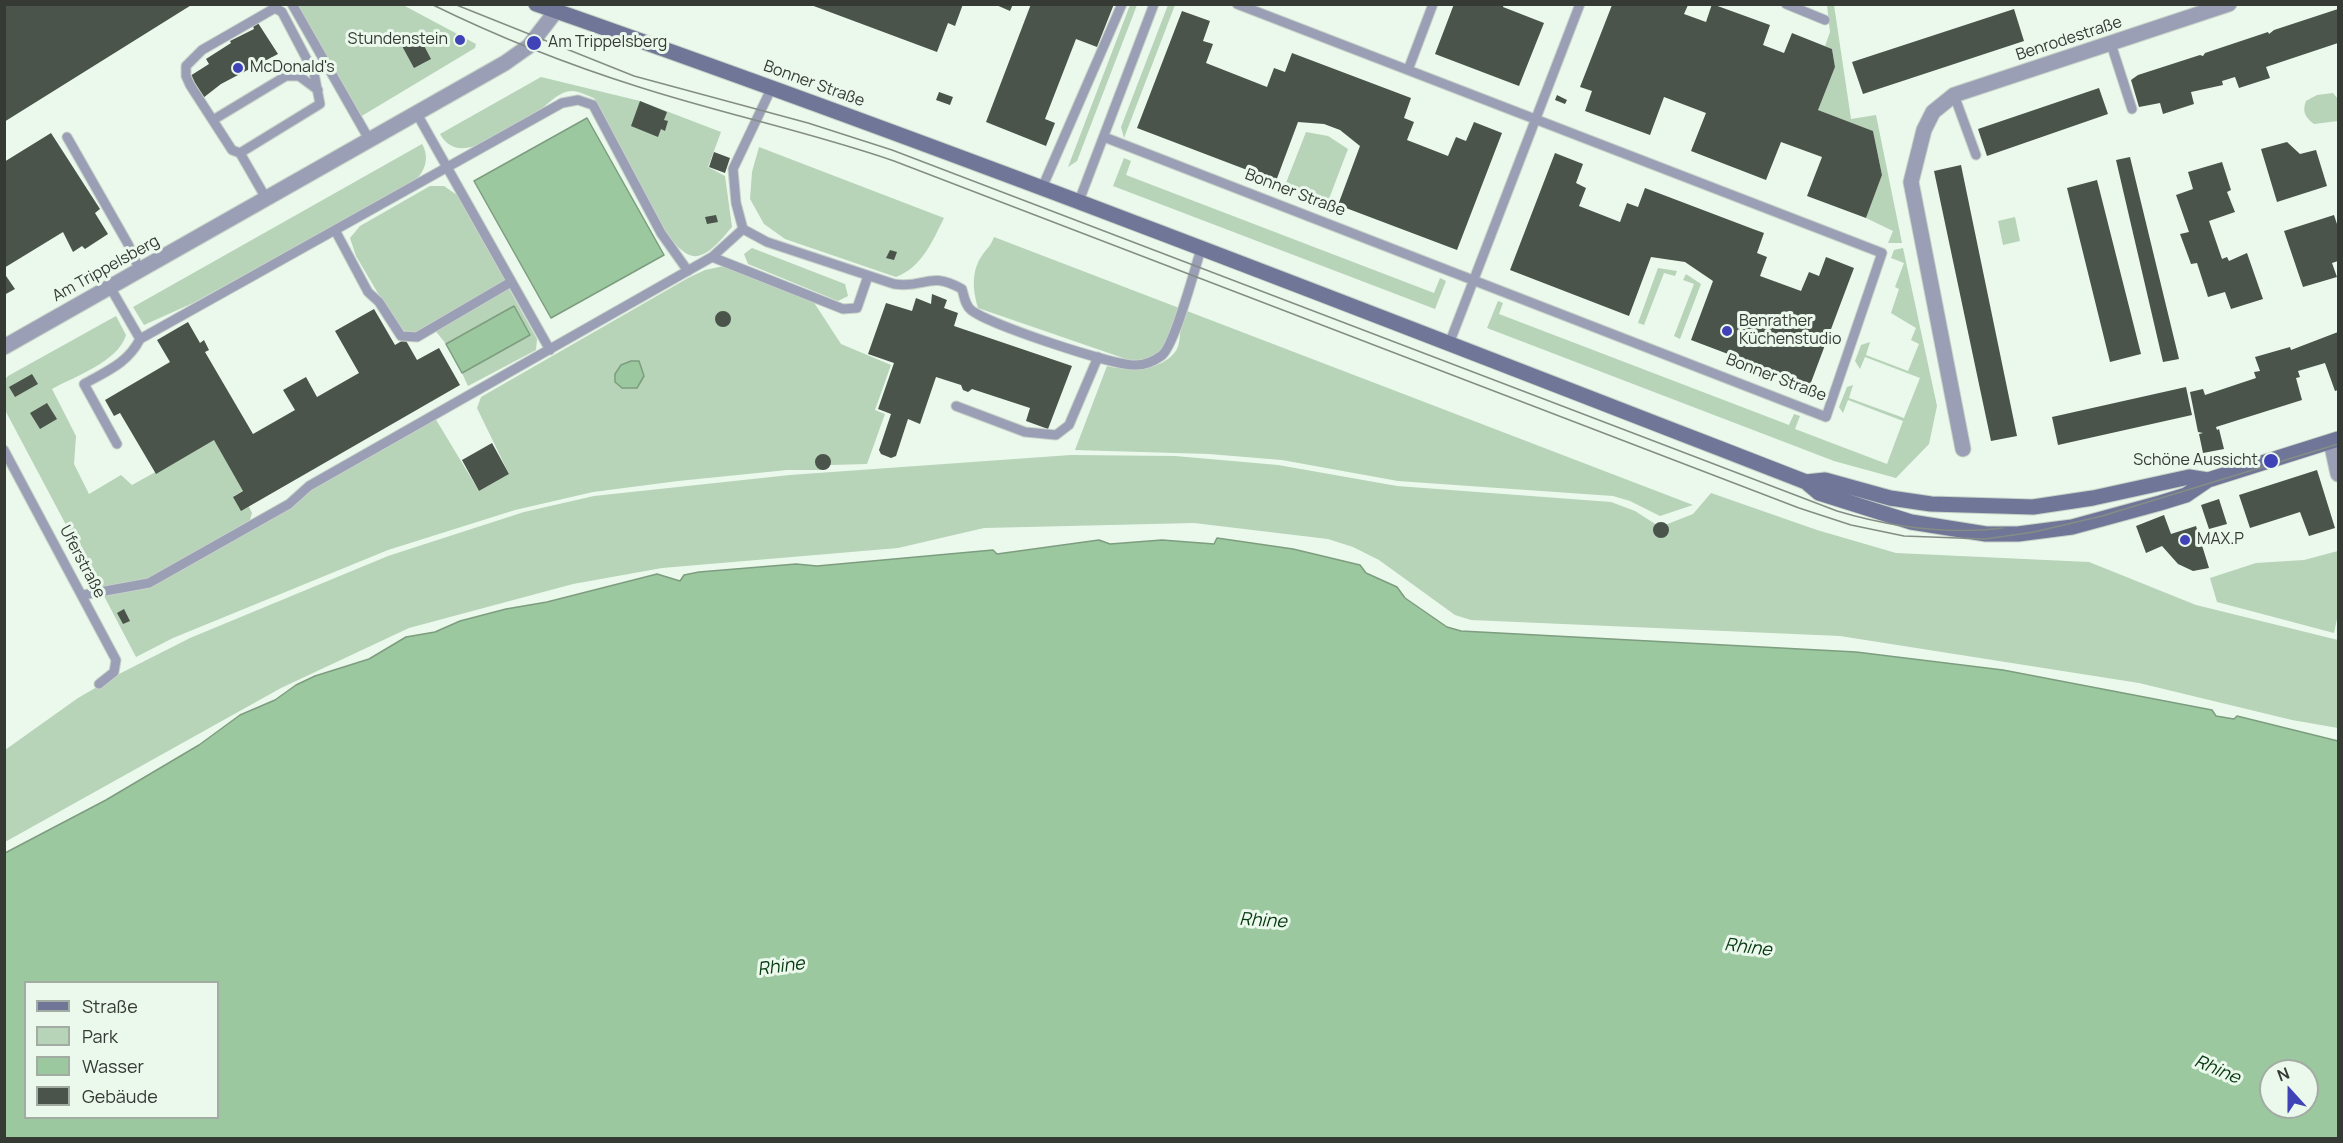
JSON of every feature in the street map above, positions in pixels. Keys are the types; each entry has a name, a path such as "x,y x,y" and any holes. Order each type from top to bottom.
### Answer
{"main road":[{"name":"Bonner Straße","path":"536,4 558,8 1079,201 1806,482 1819,493 1869,511 1923,524 1986,534 2036,533 2072,526 2186,495 2208,480"},
{"path":"2208,480 2335,440"},
{"name":"Bonner Straße","path":"1806,482 1825,480 1890,498 1921,503 1986,507 2054,504 2188,477 2208,480"}],"street":[{"name":"Benrodestraße","path":"1963,449 1911,182 1924,130 1933,112 1954,95 2229,4"},
{"name":"Am Trippelsberg","path":"4,347 267,200 514,57 529,46 558,8"},
{"path":"2335,440 2338,474"}],"lane":[{"path":"292,4 370,141"},
{"path":"1042,188 1122,4"},
{"path":"1079,201 1154,4"},
{"name":"Bonner Straße","path":"1104,137 1826,417 1882,252 1237,4"},
{"path":"1408,70 1433,4"},
{"path":"1449,344 1580,4"},
{"path":"1786,4 1825,20"},
{"path":"240,153 320,104 315,73 286,19 275,8 202,50 186,66 186,76 232,150 240,153 267,200"},
{"path":"2111,44 2132,109"},
{"path":"213,120 286,76 299,75 318,90"},
{"path":"772,87 733,169 736,203 743,229 767,242 868,276 911,287 933,278 948,281 962,289 968,308 986,320 1098,357 1133,366 1143,365 1164,355 1172,340 1201,249"},
{"path":"1954,95 1976,155"},
{"path":"117,444 84,384 122,363 130,356 140,339 336,232 562,104 578,100 593,105 661,233 688,271"},
{"path":"417,114 550,350"},
{"path":"67,137 128,244 140,271"},
{"path":"83,595 149,583 290,504 309,486 712,257 743,229"},
{"path":"336,232 368,292 379,302 401,336 417,337 511,282"},
{"path":"712,257 843,309 857,308 868,276"},
{"path":"110,287 140,339"},
{"path":"956,406 1025,432 1056,435 1069,425 1098,357"},
{"name":"Uferstraße","path":"4,450 118,664 114,672 99,684"}],"green space":[{"path":"295,5 403,5 476,44 475,48 360,117"},
{"path":"1130,5 1137,5 1077,161 1068,167"},
{"path":"1168,5 1175,5 1124,138 1121,127"},
{"path":"1827,5 1834,5 1851,119 1876,115 1902,243 1888,243 1893,231 1866,218 1882,175 1873,131 1818,110 1835,67 1832,49 1825,46 1830,32"},
{"path":"541,77 640,101 721,132 708,167 725,176 732,227 716,245 702,255 697,256 684,252 654,216 624,161 594,98 580,93 572,91 562,93 529,118 471,147 454,147 440,134"},
{"path":"2333,93 2338,99 2338,121 2314,124 2305,114 2306,101 2317,95"},
{"path":"1306,132 1328,136 1348,149 1327,204 1284,188"},
{"path":"422,144 426,159 415,181 193,303 144,325 133,307"},
{"path":"759,147 944,218 925,253 913,267 896,277 785,239 764,224 750,199 752,172"},
{"path":"1124,158 1131,161 1126,175 1434,293 1440,278 1446,281 1435,309 1113,186"},
{"path":"430,186 444,186 457,195 506,282 417,334 399,329 356,256 350,238 360,226"},
{"path":"2015,217 2020,241 2003,245 1998,221"},
{"path":"994,237 1693,505 1660,516 1630,501 1613,496 1398,481 1282,460 1209,454 1075,450 1107,366 1135,369 1163,362 1177,349 1181,325 1173,322 1163,350 1148,359 1132,361 978,308 974,276 981,257"},
{"path":"752,248 845,284 848,296 838,301 748,264 744,254"},
{"path":"1903,248 1937,406 1929,444 1896,478 1834,461 1487,328 1498,301 1503,303 1499,314 1789,425 1794,414 1800,416 1795,429 1887,464 1903,421 1848,400 1843,413 1839,407 1847,387 1853,385 1849,398 1904,418 1920,378 1865,357 1860,369 1855,361 1861,345 1870,342 1866,355 1908,371 1919,344 1911,340 1916,328 1891,313 1899,289 1895,287 1904,263 1891,258 1894,250"},
{"path":"724,266 811,298 841,344 891,365 875,410 885,414 867,464 830,465 824,470 787,470 593,492 515,510 388,550 173,638 136,657 103,594 149,587 313,486 435,418 479,491 509,474 477,408 481,397 688,278 705,270"},
{"path":"1658,268 1677,271 1675,276 1664,273 1644,325 1638,323"},
{"path":"1686,274 1701,284 1680,339 1674,336 1694,284 1683,280"},
{"path":"508,287 537,339 536,350 468,386 462,373 530,335 514,306 446,344 434,329"},
{"path":"116,316 126,335 114,353 95,367 52,389 76,436 74,464 89,494 121,475 132,485 215,439 244,490 234,496 242,508 248,505 252,513 250,520 148,580 99,587 5,410 4,381 8,376"},
{"path":"1071,455 1175,456 1278,465 1397,486 1611,502 1635,511 1660,527 1693,514 1711,493 1817,530 1896,553 2089,562 2196,605 2338,640 2338,728 2292,720 2139,683 1840,636 1471,620 1455,615 1379,560 1353,547 1328,539 1194,523 984,528 898,548 662,568 573,584 409,628 281,688 5,842 5,750 78,698 190,638 388,556 524,512 594,496 790,475"},
{"path":"2338,551 2338,614 2334,633 2217,602 2210,578 2256,563 2304,560"}],"water":[{"path":"587,118 664,255 551,318 474,181"},
{"path":"514,306 530,335 462,373 446,344"},
{"path":"639,361 644,376 637,388 622,388 615,382 615,374 621,365"},
{"name":"Rhine","path":"1217,538 1293,549 1360,565 1366,573 1397,587 1405,598 1447,627 1461,631 1856,652 2003,670 2212,710 2216,716 2234,719 2237,716 2338,741 2338,1138 5,1138 5,853 106,800 199,745 240,715 275,700 296,685 315,676 369,659 406,637 435,632 460,621 506,609 547,602 657,574 680,581 684,575 699,572 796,564 817,566 993,550 997,554 1099,540 1110,544 1162,540 1214,544"}],"building":[{"path":"4,4 193,4 4,122"},
{"path":"963,4 955,26 948,23 937,52 811,5"},
{"path":"994,4 1013,4 1010,11"},
{"path":"1031,4 1114,4 1097,47 1076,39 1045,119 1055,123 1046,146 986,122"},
{"path":"1454,4 1504,4 1503,7 1544,23 1519,86 1435,54"},
{"path":"1712,4 1770,25 1763,45 1784,53 1792,33 1832,49 1835,67 1818,110 1873,131 1882,175 1866,218 1807,196 1822,157 1781,142 1766,180 1691,151 1706,113 1664,97 1650,135 1585,111 1592,91 1580,87 1612,5 1688,5 1684,14 1706,22"},
{"path":"2014,9 2024,41 1863,94 1852,62"},
{"path":"2338,9 2338,43 2266,67 2270,78 2239,88 2235,77 2222,81 2223,85 2191,92 2194,104 2163,114 2160,103 2139,107 2131,80 2138,75 2200,55 2203,56 2205,53 2268,32 2269,34 2274,30"},
{"path":"1182,11 1210,21 1203,41 1213,44 1206,63 1267,87 1274,68 1285,72 1292,53 1411,98 1404,118 1414,122 1407,140 1448,156 1456,137 1466,141 1474,122 1502,133 1457,250 1338,205 1360,146 1340,130 1324,124 1298,122 1276,181 1137,128"},
{"path":"258,23 278,54 221,84 203,98 190,76 209,64 206,59 231,43 230,41 254,29 253,26"},
{"path":"419,36 431,59 414,68 402,46"},
{"path":"2099,88 2108,114 1987,156 1978,129"},
{"path":"939,92 953,97 950,105 936,100"},
{"path":"1557,95 1567,100 1565,104 1555,100"},
{"path":"640,101 667,112 664,120 668,121 665,131 661,129 658,137 631,126"},
{"path":"51,133 100,209 95,213 108,234 85,249 82,246 73,252 63,232 4,268 4,162"},
{"path":"2287,142 2300,154 2316,150 2327,186 2277,202 2261,149"},
{"path":"714,152 730,158 725,173 709,167"},
{"path":"1555,153 1583,164 1576,183 1586,188 1579,206 1620,222 1627,203 1638,207 1645,188 1764,233 1757,253 1767,257 1760,276 1801,291 1809,272 1819,276 1826,257 1854,268 1810,385 1691,340 1713,281 1685,262 1651,257 1629,316 1510,270"},
{"path":"2130,157 2179,359 2163,362 2116,160"},
{"path":"2222,162 2231,190 2227,192 2235,212 2209,221 2222,259 2227,257 2229,261 2247,253 2263,299 2231,309 2225,292 2208,297 2197,263 2191,264 2180,234 2189,232 2176,195 2193,189 2188,172"},
{"path":"1961,165 2017,436 1991,441 1934,171"},
{"path":"2097,180 2141,354 2110,362 2067,188"},
{"path":"716,215 718,222 707,224 705,217"},
{"path":"2334,215 2338,227 2338,261 2332,263 2337,277 2303,287 2284,231"},
{"path":"890,250 897,252 894,260 886,258"},
{"path":"4,273 15,289 4,295"},
{"path":"932,294 947,300 944,308 958,313 954,326 1072,366 1048,429 1026,421 1030,408 972,389 968,392 963,390 961,385 936,377 920,424 908,419 896,456 891,458 881,454 879,450 891,414 878,409 894,363 868,354 886,303 912,311 916,298 931,304"},
{"path":"374,309 395,345 405,339 417,360 439,348 460,385 241,511 233,497 243,491 214,440 156,474 120,413 114,416 105,400 170,362 157,340 188,322 200,343 204,340 209,350 205,352 253,434 295,410 283,390 306,377 317,397 359,373 335,331"},
{"path":"723,311 729,313 731,319 729,325 723,327 717,325 715,319 717,313"},
{"path":"2338,332 2338,390 2335,391 2325,363 2298,371 2300,377 2296,378 2302,400 2216,427 2217,430 2219,429 2224,449 2203,453 2199,434 2203,433 2198,432 2190,392 2203,389 2205,395 2256,378 2254,372 2260,371 2255,357 2290,347 2291,350"},
{"path":"32,374 38,384 15,397 9,387"},
{"path":"2186,387 2192,415 2058,445 2052,417"},
{"path":"47,403 57,419 40,429 30,413"},
{"path":"492,443 509,474 479,491 462,460"},
{"path":"820,454 826,454 831,462 829,468 820,470 815,465 815,459"},
{"path":"2317,470 2335,528 2309,536 2300,512 2250,528 2239,495"},
{"path":"2219,499 2227,524 2209,529 2201,505"},
{"path":"2164,515 2171,534 2196,526 2209,568 2193,571 2178,564 2162,546 2146,553 2136,526"},
{"path":"1661,522 1669,530 1661,538 1653,530"},
{"path":"124,609 130,621 123,624 117,613"}],"tram line":[{"path":"431,4 508,39 613,78 894,161 1799,508 1851,525 1904,536 1985,539 2034,532 2102,516 2338,444"},
{"path":"454,4 634,76 808,123 892,150 1837,511 1919,528 1961,531 2003,528"}],"place":[{"name":"Stundenstein","path":"460,40"},
{"name":"Am Trippelsberg","path":"534,43"},
{"name":"McDonald's","path":"238,68"},
{"name":"Benrather Küchenstudio","path":"1727,331"},
{"name":"Schöne Aussicht","path":"2271,461"},
{"name":"MAX.P","path":"2185,540"}]}
